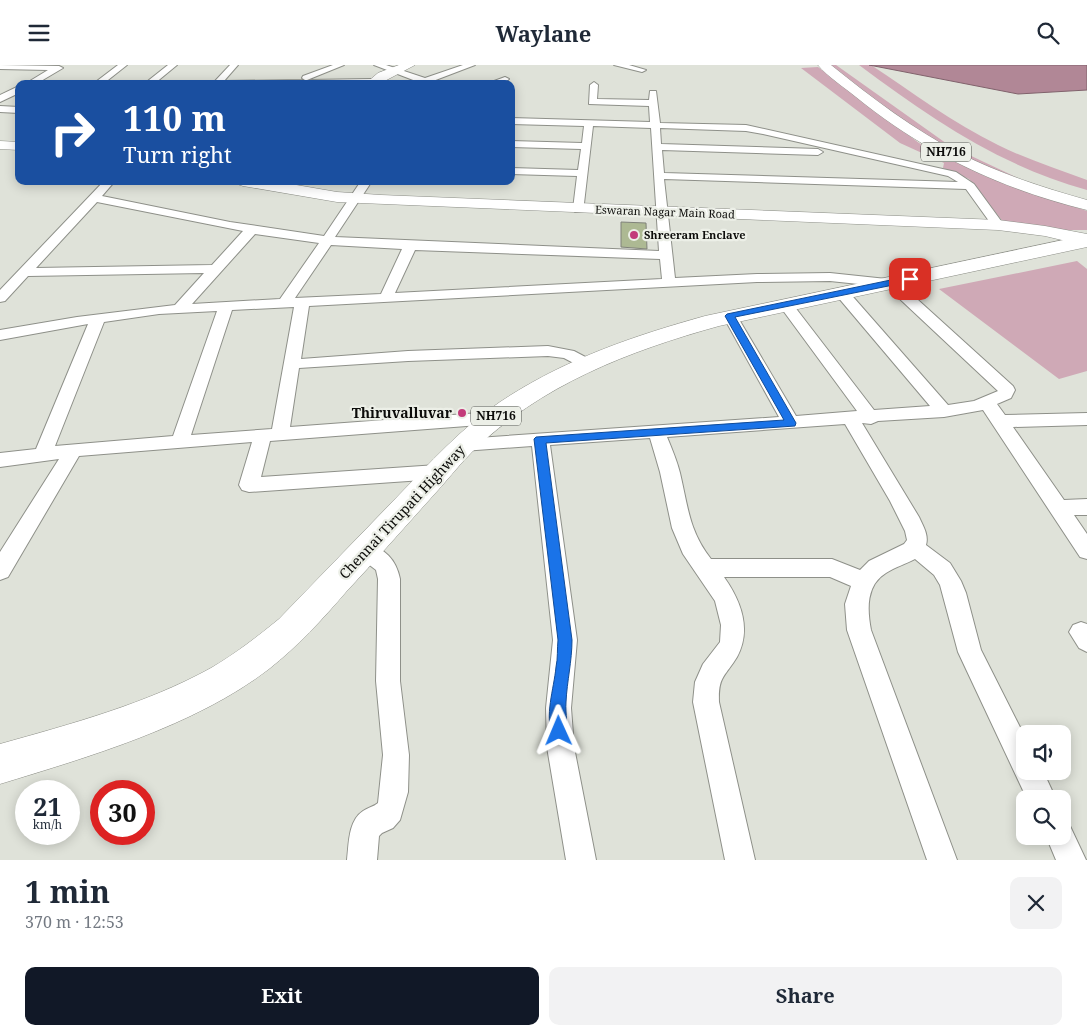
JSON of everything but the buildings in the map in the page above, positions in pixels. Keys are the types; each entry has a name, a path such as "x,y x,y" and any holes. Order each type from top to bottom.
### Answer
{"main road":[{"path":"377,80 409,65"},
{"name":"NH716","path":"824,65 899,123 938,149 1001,177 1087,205"},
{"path":"842,65 882,93"},
{"name":"NH716","path":"922,122 959,147 981,157 1013,171 1087,196"},
{"path":"0,145 15,146"},
{"name":"Eswaran Nagar Main Road","path":"287,185 356,199 998,225 1045,231 1087,241"},
{"name":"Chennai Tirupati Highway","path":"0,764 64,745 150,715 215,684 263,654 291,630 463,445 493,418 505,409 587,364 653,336 730,316 1087,241"}],"street":[{"path":"102,80 123,65"},
{"path":"153,80 173,65"},
{"path":"221,80 234,65"},
{"path":"301,80 340,65"},
{"path":"378,65 421,80"},
{"path":"427,80 470,65"},
{"path":"618,65 642,70"},
{"path":"0,67 63,66"},
{"path":"37,80 63,66"},
{"path":"594,85 592,102 653,98 661,212 669,283"},
{"path":"0,99 15,90"},
{"path":"0,109 15,110"},
{"path":"515,121 752,129 961,177 970,186 998,225"},
{"path":"579,209 589,123"},
{"path":"515,144 586,146"},
{"path":"657,147 862,153"},
{"path":"515,171 583,173"},
{"path":"659,176 970,186"},
{"path":"0,298 106,185"},
{"path":"285,303 365,185"},
{"path":"94,198 252,229 328,241 410,246 666,255"},
{"path":"180,309 252,229"},
{"path":"386,298 410,246"},
{"path":"24,272 216,269"},
{"path":"0,335 98,318 226,306 799,277 862,279 891,283 1007,390 1005,394 987,402 944,411 463,445"},
{"path":"842,293 944,411"},
{"path":"302,302 292,364 272,434 249,485 438,473"},
{"path":"786,305 861,418 914,528 917,540 914,548 905,555 876,568 865,582 858,596 856,614 859,630 942,860"},
{"path":"180,441 226,306"},
{"path":"730,316 791,423"},
{"path":"43,454 98,318"},
{"path":"292,364 428,355 548,351 568,353 587,364"},
{"path":"987,402 1087,551"},
{"path":"0,461 43,454 180,441 493,418"},
{"path":"1000,421 1087,419"},
{"path":"657,432 669,471 684,534 693,553 720,585 733,625 732,643 709,677 706,685 706,702 740,860"},
{"path":"540,439 565,640 564,666 558,702 559,731 581,860"},
{"path":"0,571 73,451"},
{"path":"1058,508 1087,507"},
{"path":"914,548 933,559 949,578 956,593 965,639 970,652 1016,747"},
{"path":"362,860 365,830 373,821 383,818 390,810 394,792 396,755 388,681 389,571 384,562 366,551"},
{"path":"707,568 832,567 865,582"},
{"path":"1087,632 1081,632 1087,641"},
{"path":"1064,845 1071,860"}],"shaded area":[{"path":"830,65 836,65 950,146 1018,178 970,159 928,137 899,118"},
{"path":"859,65 871,65 949,117 998,145 1087,180 1087,190 1055,180 995,154 939,122"},
{"path":"869,65 1087,65 1087,90 1018,94"},
{"path":"818,67 919,143 985,176 1087,211 1087,230 1064,230 1004,223 969,179 943,168 944,163 900,143 801,68"},
{"path":"1077,261 1087,269 1087,371 1059,379 939,289"}],"place":[{"name":"Shreeram Enclave","path":"634,235"},
{"name":"Thiruvalluvar","path":"462,413"}],"route":[{"path":"559,731 558,702 564,666 565,640 540,439 791,423 730,316 910,279"}]}
